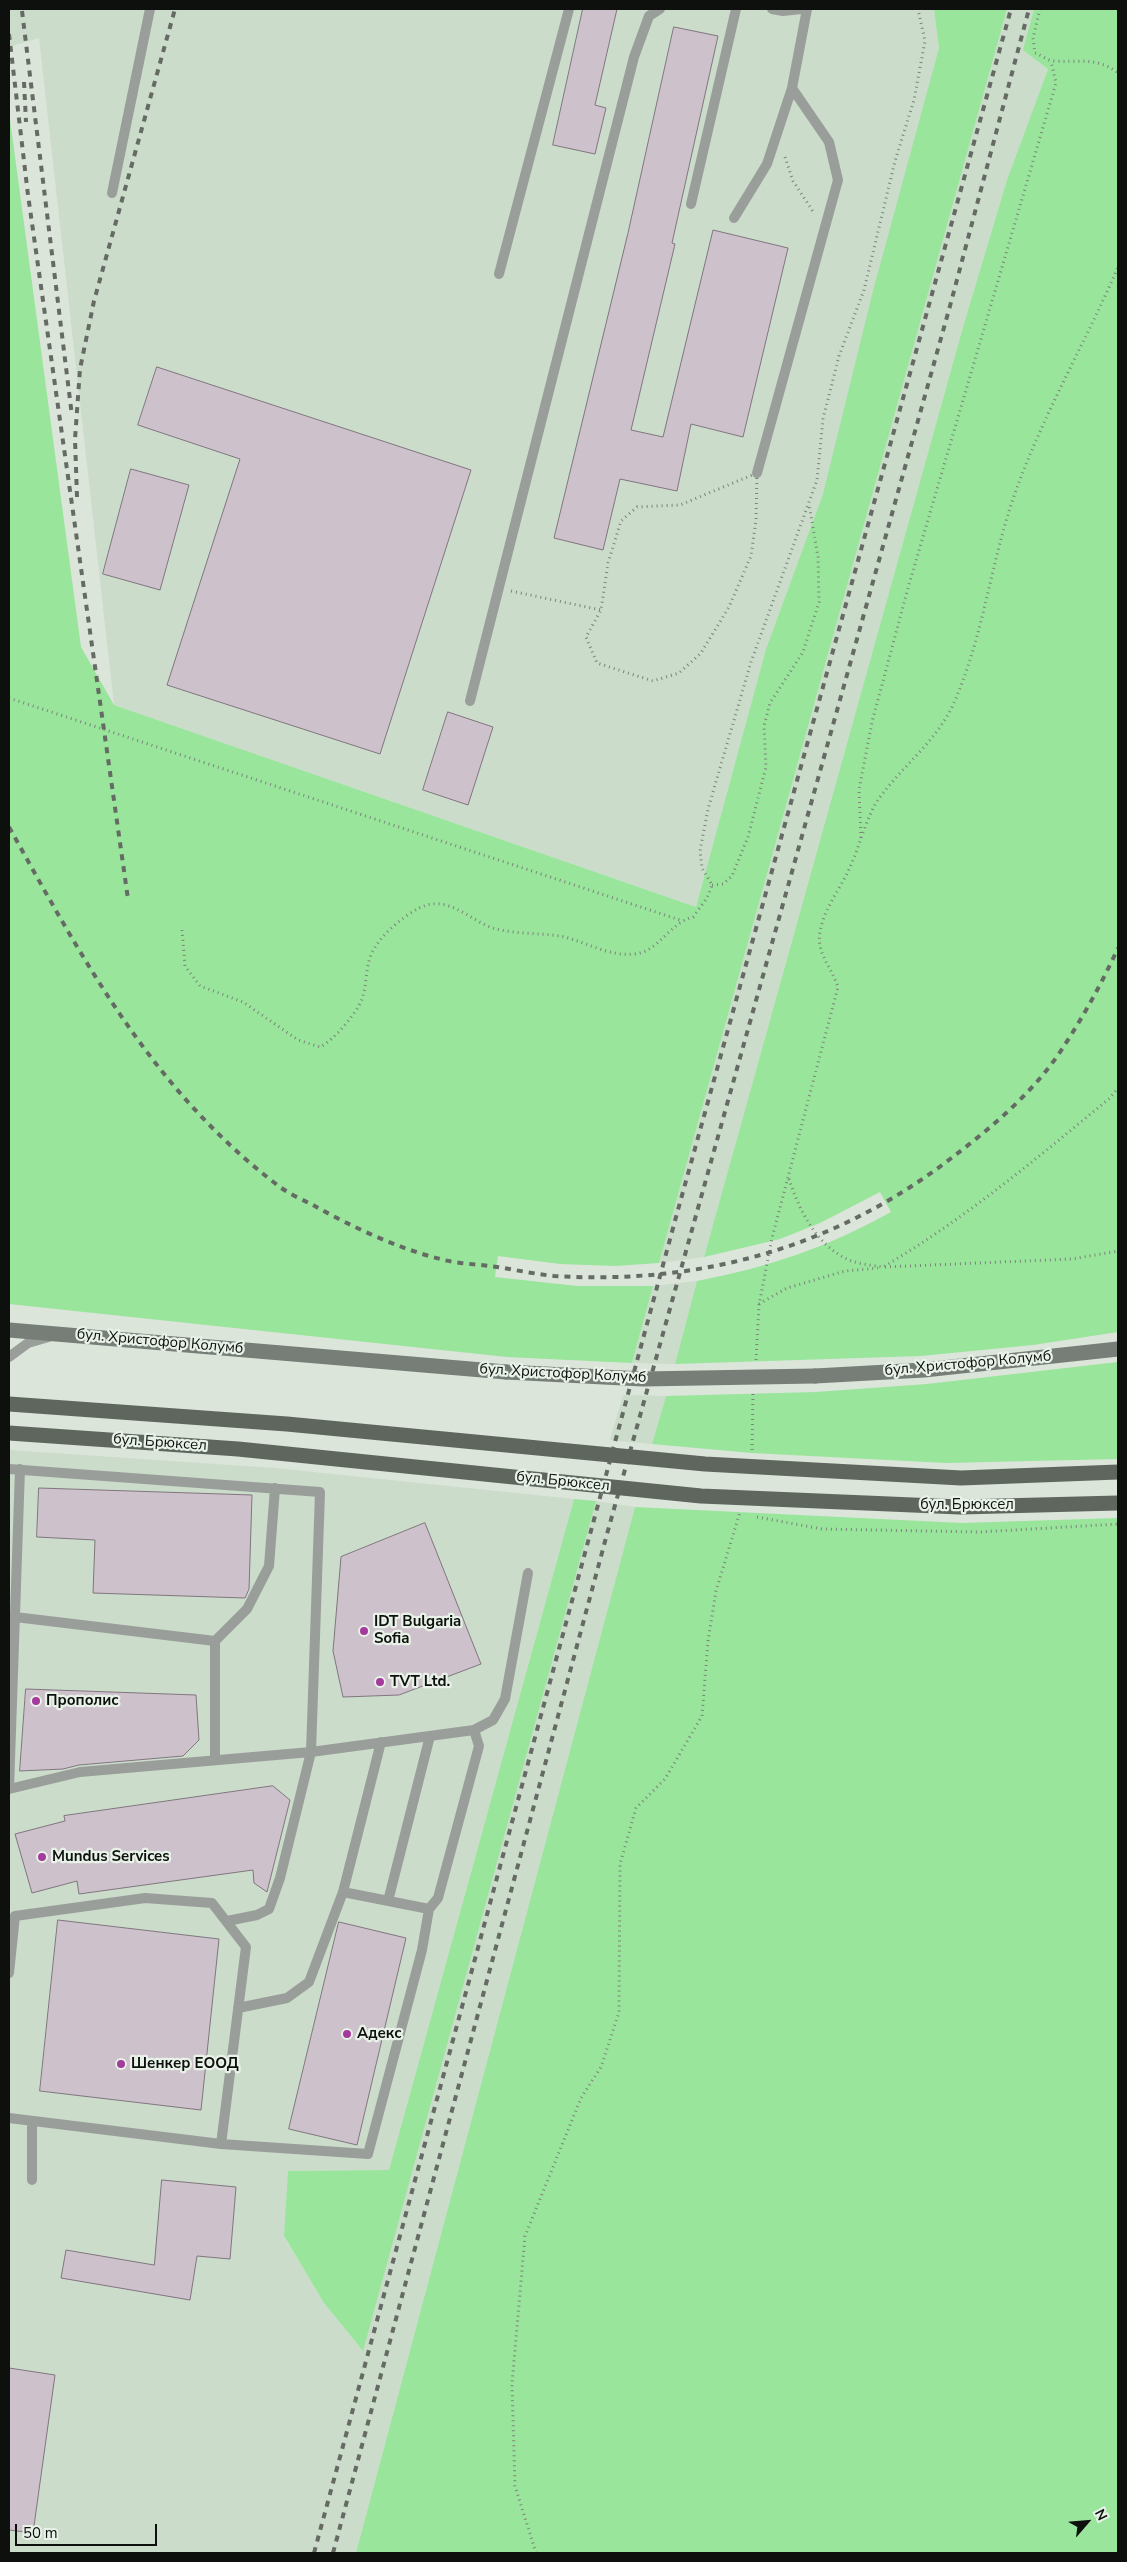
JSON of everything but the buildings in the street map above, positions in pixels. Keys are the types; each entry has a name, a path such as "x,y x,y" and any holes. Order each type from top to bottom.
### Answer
{"main road":[{"name":"бул. Брюксел","path":"9,1404 287,1424 705,1464 961,1478 1118,1472"},
{"name":"бул. Брюксел","path":"9,1433 238,1449 701,1496 960,1507 1118,1503"}],"street":[{"name":"бул. Христофор Колумб","path":"9,1330 506,1372 643,1379 815,1376 924,1370 1118,1349"}],"lane":[{"path":"112,193 150,9"},
{"path":"499,274 569,9"},
{"path":"470,701 634,57 649,16 660,9"},
{"path":"690,204 736,9"},
{"path":"772,9 783,11 801,9"},
{"path":"734,218 767,164 792,88 807,9"},
{"path":"757,473 838,180 829,142 792,88"},
{"path":"9,1357 28,1343 62,1333"},
{"path":"9,1469 320,1492 311,1752 280,1878 269,1909 257,1915 226,1921"},
{"path":"20,1470 9,1789 80,1772 311,1752 474,1730 493,1720 505,1699 528,1573"},
{"path":"215,1760 215,1641 247,1609 269,1566 275,1488"},
{"path":"15,1617 215,1641"},
{"path":"9,2118 221,2144 368,2154 422,1950 429,1909 438,1898 479,1746 474,1730"},
{"path":"388,1901 430,1736"},
{"path":"238,2008 288,1998 308,1982 343,1892 382,1742"},
{"path":"343,1892 429,1909"},
{"path":"9,1974 15,1916 145,1898 212,1903 246,1947 221,2144"},
{"path":"32,2121 32,2180"}],"path":[{"path":"712,885 702,868 700,851 708,809 751,662 817,480 823,419 839,356 864,290 895,161 914,100 924,41 918,9"},
{"path":"1040,9 1033,38 1035,53 1052,61 1084,59 1110,66 1118,73"},
{"path":"861,841 859,790 872,722 911,579 1056,83 1052,61"},
{"path":"777,133 793,182 825,228"},
{"path":"755,1364 759,1304 772,1238 838,987 833,972 824,961 819,933 830,905 850,867 878,800 902,769 931,742 952,707 974,647 1006,518 1029,453 1045,416 1097,316 1118,267"},
{"path":"757,473 756,520 751,556 729,607 701,653 679,673 653,680 597,663 586,637 601,610 608,563 622,521 637,507 680,505 757,473"},
{"path":"712,885 723,884 732,876 748,837 766,767 764,726 770,702 803,652 819,602 818,557 808,503"},
{"path":"499,588 601,610"},
{"path":"9,698 681,920"},
{"path":"182,930 185,966 200,986 244,1002 298,1040 320,1047 334,1037 359,1005 363,998 365,970 372,953 384,936 399,922 427,905 443,904 496,929 561,936 622,954 635,954 648,949 681,920 693,917 707,898 712,885"},
{"path":"789,1179 798,1207 827,1245 843,1258 856,1263 883,1267 919,1246 1027,1167 1110,1098 1118,1088"},
{"path":"759,1304 787,1288 845,1272 883,1267 1072,1259 1118,1251"},
{"path":"752,1453 753,1391"},
{"path":"536,2553 515,2486 512,2384 525,2236 581,2098 601,2067 619,2012 620,1864 636,1808 664,1779 702,1716 708,1641 716,1591 742,1502"},
{"path":"740,1512 748,1514"},
{"path":"756,1516 832,1529 980,1532 1118,1524"}],"shaded area":[{"path":"9,9 934,9 939,48 823,494 766,649 696,907 114,705 39,38 9,47"},
{"path":"1007,9 1034,9 1024,50 1048,69 1007,180 963,327 704,1257 659,1263"},
{"path":"697,1281 675,1364 632,1363 653,1286"},
{"path":"623,1395 666,1396 652,1444 610,1440"},
{"path":"9,1450 275,1468 574,1499 389,2170 289,2171 284,2237 324,2303 362,2350 596,1501 635,1507 356,2553 9,2553"}],"green space":[{"path":"934,9 1007,9 659,1263 615,1266 560,1264 498,1256 495,1277 577,1286 653,1286 632,1363 507,1357 9,1304 9,112 81,647 114,705 696,907 766,649 823,494 873,291 939,48"},
{"path":"1034,9 1118,9 1118,1332 1033,1345 921,1356 675,1364 697,1281 773,1263 797,1255 843,1236 891,1212 880,1192 820,1223 780,1239 704,1257 963,327 1007,180 1048,69 1023,50"},
{"path":"1118,1362 1118,1459 946,1463 752,1453 652,1444 666,1396 816,1392 927,1384"},
{"path":"574,1499 596,1501 363,2351 324,2303 284,2236 288,2171 389,2170"},
{"path":"635,1507 962,1523 1118,1518 1118,2553 356,2553"}],"railway":[{"path":"77,497 75,439 80,369 94,301 175,9"},
{"path":"314,2553 676,1217 1011,9"},
{"path":"333,2553 607,1534 950,306 1029,9"},
{"path":"22,11 72,416"},
{"path":"9,34 28,195 128,899"},
{"path":"24,82 26,122"},
{"path":"9,827 93,974 156,1064 192,1107 232,1147 276,1184 294,1196 359,1229 391,1243 424,1254 454,1262 554,1276 609,1277 662,1274 715,1266 766,1254 815,1236 863,1214 909,1188 982,1134 1010,1110 1036,1083 1075,1029 1098,989 1118,948"}],"place":[{"name":"IDT Bulgaria Sofia","path":"364,1631"},
{"name":"TVT Ltd.","path":"380,1682"},
{"name":"Прополис","path":"36,1701"},
{"name":"Mundus Services","path":"42,1857"},
{"name":"Адекс","path":"347,2034"},
{"name":"Шенкер ЕООД","path":"121,2064"}]}
